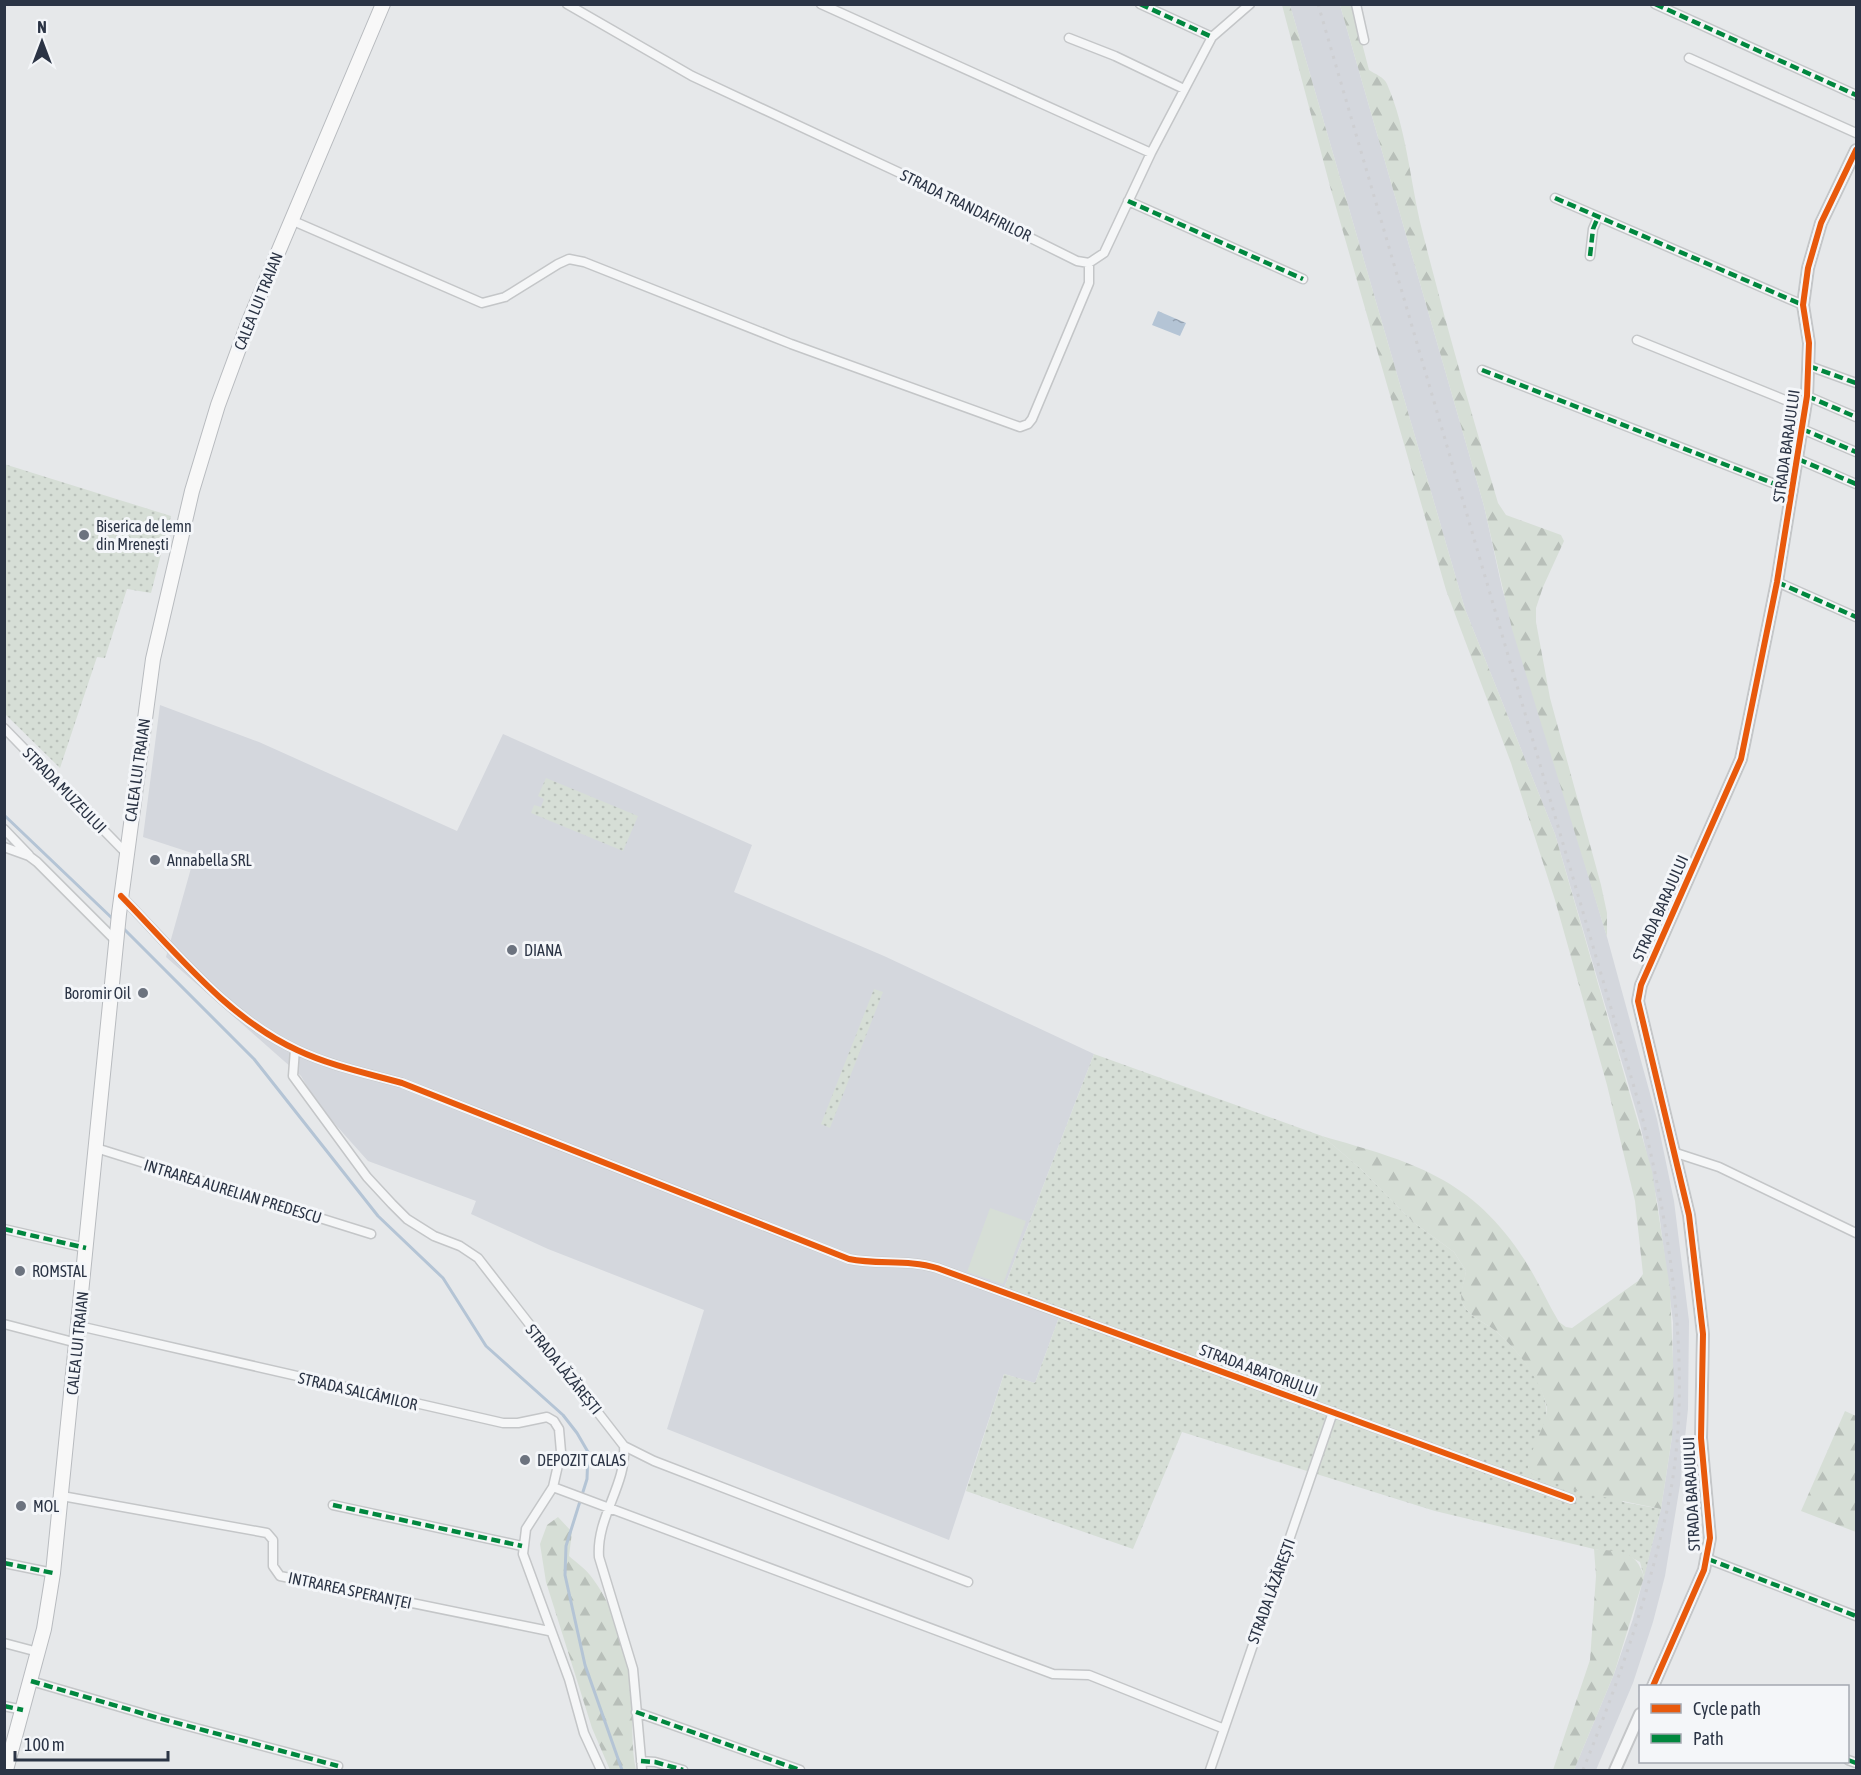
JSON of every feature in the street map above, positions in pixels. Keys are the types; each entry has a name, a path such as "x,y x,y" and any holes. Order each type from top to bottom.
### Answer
{"highway":[{"name":"CALEA LUI TRAIAN","path":"6,1770 38,1652 53,1574 119,914 153,659 192,491 232,363 383,4"}],"street":[{"name":"STRADA TRANDAFIRILOR","path":"567,4 692,76 900,172 1077,261 1089,263"},
{"path":"821,4 1150,153"},
{"path":"1140,4 1212,37"},
{"path":"291,220 482,303 505,297 569,259 584,262 791,344 1020,427 1028,424 1032,418 1089,282 1089,263 1104,254 1150,153 1212,37 1250,4"},
{"path":"1356,4 1364,40"},
{"path":"1655,4 1857,95"},
{"path":"1069,38 1115,56 1184,89"},
{"path":"1689,58 1857,133"},
{"name":"STRADA BARAJULUI","path":"1656,1685 1708,1559 1710,1538 1701,1438 1703,1334 1701,1298 1689,1215 1676,1153 1638,1001 1641,985 1740,759 1778,582 1798,459 1809,366 1803,305 1814,243 1834,194 1857,150"},
{"path":"1555,198 1803,305"},
{"path":"1128,201 1303,279"},
{"path":"1590,256 1593,229 1598,217"},
{"path":"1637,339 1805,408"},
{"path":"1809,366 1857,383"},
{"path":"1482,370 1793,491"},
{"path":"1807,396 1857,417"},
{"path":"1802,429 1857,452"},
{"path":"1798,459 1857,484"},
{"path":"1778,582 1857,617"},
{"name":"STRADA MUZEULUI","path":"4,728 126,853"},
{"path":"4,829 29,856 117,937"},
{"path":"4,848 29,856"},
{"name":"STRADA ABATORULUI","path":"121,896 217,993 268,1034 295,1049 337,1067 402,1083 849,1259 863,1262 919,1262 1571,1499"},
{"name":"STRADA LĂZĂREȘTI","path":"295,1049 293,1076 376,1188 407,1219 434,1236 460,1246 478,1258 624,1446"},
{"name":"INTRAREA AURELIAN PREDESCU","path":"96,1148 371,1234"},
{"path":"1676,1153 1719,1167 1857,1233"},
{"path":"4,1229 86,1248"},
{"path":"4,1324 77,1343"},
{"name":"STRADA SALCÂMILOR","path":"79,1326 503,1423 518,1423 535,1417 547,1417 554,1421 561,1438 561,1452 553,1487"},
{"name":"STRADA LĂZĂREȘTI","path":"1210,1770 1222,1728 1333,1412"},
{"path":"683,1770 656,1762 641,1766 635,1682 628,1647 599,1557 601,1530 622,1474 624,1446 654,1461 968,1582"},
{"path":"601,1770 584,1733 569,1679 549,1631 522,1546 526,1529 553,1487 1053,1674 1089,1676 1222,1728"},
{"name":"INTRAREA SPERANȚEI","path":"62,1496 267,1533 273,1540 273,1566 280,1575 549,1631"},
{"path":"333,1505 522,1546"},
{"path":"1708,1559 1857,1616"},
{"path":"4,1563 53,1574"},
{"path":"4,1643 38,1652"},
{"path":"31,1681 338,1766"},
{"path":"4,1706 23,1710"},
{"path":"636,1712 800,1770"},
{"path":"1615,1770 1639,1718"}],"shaded area":[{"path":"1290,5 1340,5 1484,506 1502,588 1607,937 1657,1119 1674,1201 1689,1321 1688,1409 1680,1485 1665,1576 1653,1622 1633,1683 1596,1770 1574,1770 1614,1674 1633,1619 1661,1509 1672,1437 1673,1322 1658,1205 1640,1124 1555,834 1465,609"},
{"path":"160,705 259,742 457,831 503,734 752,845 734,892 884,956 1094,1054 1004,1288 1062,1309 1035,1383 1004,1374 949,1540 667,1429 704,1310 548,1249 471,1214 476,1201 368,1161 317,1104 301,1076 166,957 195,854 143,837"}],"green space":[{"path":"1282,5 1290,5 1465,609 1555,834 1652,1171 1670,1289 1674,1385 1672,1437 1661,1509 1584,1493 1534,1476 1528,1470 1547,1411 1543,1394 1533,1374 1505,1339 1465,1307 1461,1295 1466,1271 1454,1252 1413,1222 1359,1167 1322,1136 1412,1165 1438,1177 1484,1210 1505,1233 1526,1262 1559,1322 1566,1327 1572,1328 1638,1281 1643,1274 1635,1201 1607,1085 1555,900 1511,763 1446,590 1331,190"},
{"path":"1340,5 1352,5 1369,70 1386,82 1394,101 1431,264 1458,367 1498,503 1506,515 1561,535 1564,541 1543,587 1536,608 1536,622 1550,698 1601,885 1607,913 1607,937 1512,629 1484,506"},
{"path":"4,464 171,516 151,593 127,589 105,658 97,657 60,768 5,714"},
{"path":"546,778 638,816 623,851 531,813 534,805 541,807 544,799 538,796"},
{"path":"874,989 883,992 830,1128 821,1124"},
{"path":"1094,1054 1322,1136 1359,1167 1413,1222 1454,1252 1466,1271 1462,1302 1473,1315 1497,1332 1523,1359 1543,1394 1546,1417 1623,1502 1661,1509 1644,1577 1640,1562 1623,1553 1594,1549 1435,1511 1182,1432 1133,1549 966,1491 1004,1374 1035,1383 1062,1309 1004,1288"},
{"path":"990,1208 1026,1221 1003,1284 967,1272"},
{"path":"1845,1411 1856,1416 1856,1532 1801,1511"},
{"path":"558,1517 572,1532 569,1556 588,1573 601,1592 615,1621 625,1653 632,1701 636,1770 610,1770 592,1728 546,1582 540,1544 547,1525"},
{"path":"1594,1549 1619,1552 1632,1557 1641,1568 1644,1577 1614,1674 1574,1770 1553,1770 1590,1660 1596,1576"}],"water":[{"path":"1158,311 1186,323 1180,336 1152,325"}],"waterway":[{"path":"4,815 114,920"},
{"path":"123,928 254,1059 378,1216 443,1278 486,1346 563,1415 577,1433 588,1452 587,1479 566,1546 565,1575 585,1665 622,1770"}],"railway":[{"path":"1318,4 1639,1104 1651,1154 1670,1258 1679,1364 1679,1417 1674,1469 1665,1519 1639,1615 1583,1770"}],"marked path":[{"path":"1140,4 1212,37"},
{"path":"1655,4 1856,95"},
{"path":"1555,198 1803,305"},
{"path":"1128,201 1303,279"},
{"path":"1590,256 1593,229 1598,217"},
{"path":"1809,366 1856,383"},
{"path":"1482,370 1793,491"},
{"path":"1807,396 1856,417"},
{"path":"1802,429 1856,452"},
{"path":"1798,459 1856,484"},
{"path":"1777,582 1856,617"},
{"path":"4,1229 86,1248"},
{"path":"333,1505 522,1546"},
{"path":"1708,1559 1856,1616"},
{"path":"4,1563 53,1573"},
{"path":"31,1681 338,1766"},
{"path":"4,1706 23,1710"},
{"path":"636,1712 800,1770"},
{"path":"1849,1760 1856,1763"},
{"path":"641,1761 655,1762 683,1770"}],"cycle path":[{"path":"1653,1685 1704,1570 1710,1538 1701,1438 1703,1334 1689,1215 1638,1001 1641,985 1741,759 1777,582 1807,396 1809,343 1803,305 1808,268 1821,223 1856,150"},
{"path":"121,896 203,981 247,1020 310,1056 402,1083 849,1259 926,1265 937,1268 1571,1499"}],"place":[{"name":"Biserica de lemn din Mrenești","path":"84,535"},
{"name":"Annabella SRL","path":"155,860"},
{"name":"DIANA","path":"512,950"},
{"name":"Boromir Oil","path":"143,993"},
{"name":"ROMSTAL","path":"20,1271"},
{"name":"DEPOZIT CALAS","path":"525,1460"},
{"name":"MOL","path":"21,1506"}]}
